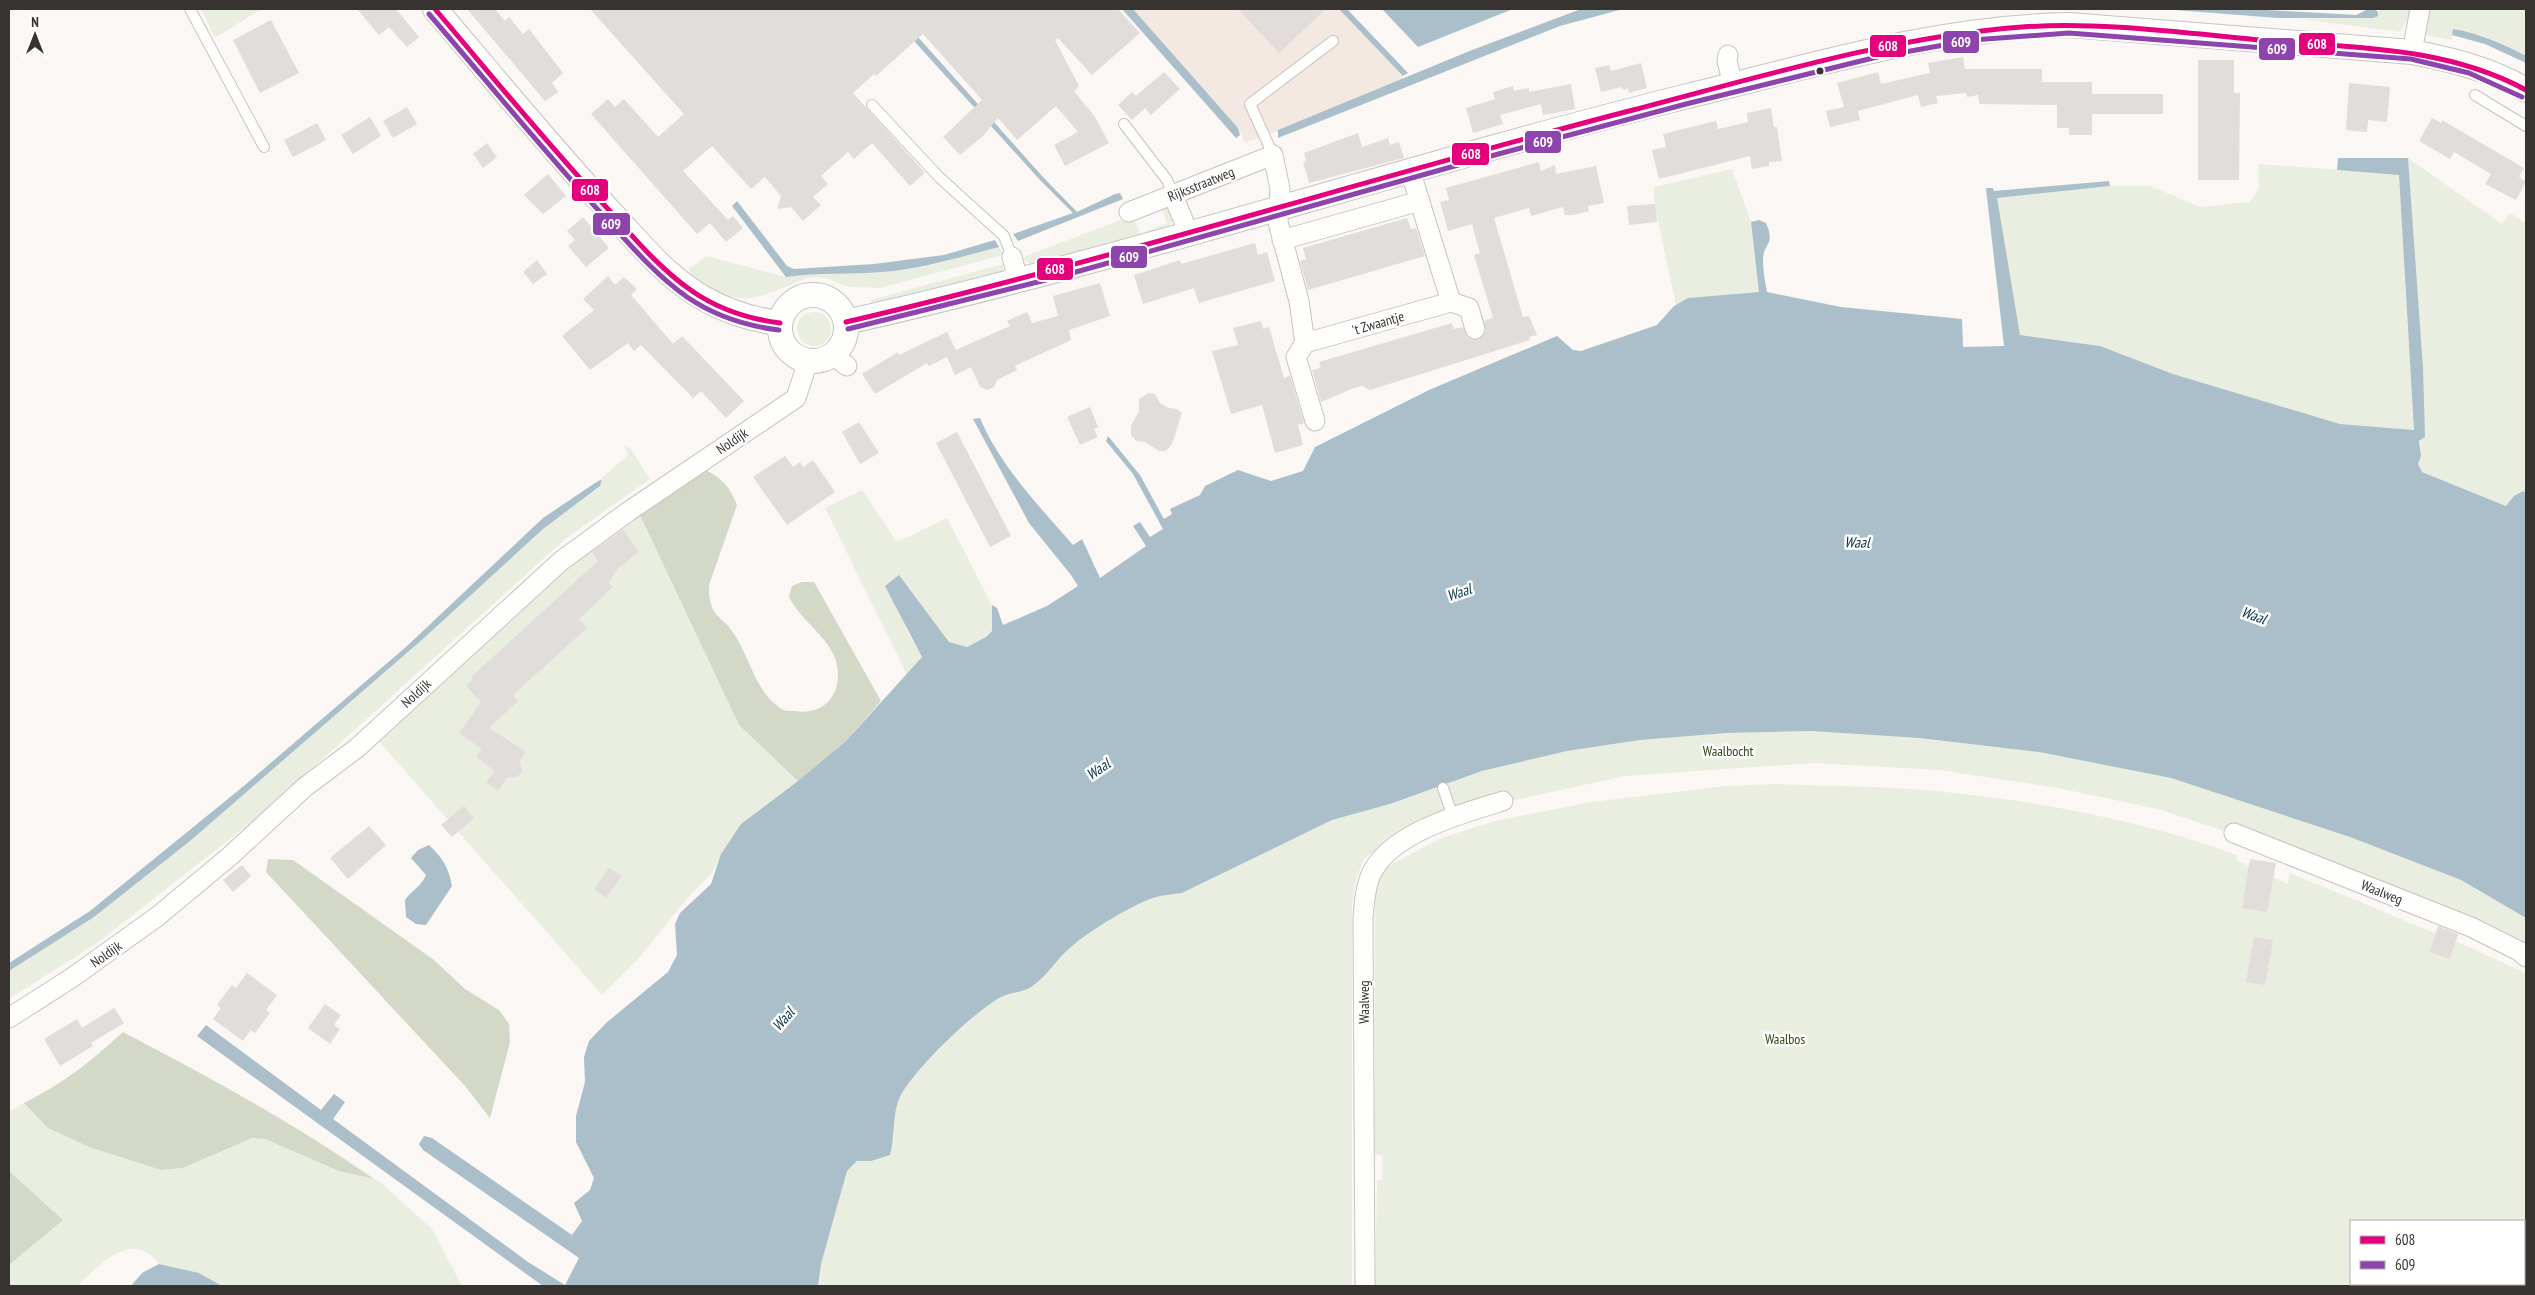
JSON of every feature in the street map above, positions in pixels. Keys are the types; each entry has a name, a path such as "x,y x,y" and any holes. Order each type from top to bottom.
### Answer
{"street":[{"path":"436,9 564,161 644,248 679,281 716,305 750,318 780,324"},
{"path":"2412,52 2420,9"},
{"path":"846,322 896,318 1015,268 1189,234 1554,130 1733,85 1965,32 2030,26 2069,25 2412,52 2455,60 2483,69 2526,90"},
{"path":"1728,56 1727,61 1733,85"},
{"path":"1273,155 1280,189 1279,208 1282,240 1299,301 1306,343 1296,357 1314,421"},
{"name":"Rijksstraatweg","path":"1129,212 1273,155"},
{"path":"1410,170 1451,302 1469,308 1476,329"},
{"path":"1173,195 1189,234"},
{"path":"1282,240 1420,201"},
{"path":"813,296 832,301 841,310 846,322 840,361 808,361 796,357 786,348 781,336 780,324 789,306 800,298 813,296"},
{"name":"'t Zwaantje","path":"1306,343 1451,302"},
{"name":"Noldijk","path":"9,1018 73,978 166,910 229,858 305,787 357,748 561,561 629,511 796,398 808,361"},
{"name":"Waalweg","path":"1365,1286 1364,897 1370,876 1377,864 1411,836 1453,817 1503,801"},
{"name":"Waalweg","path":"2234,833 2471,927 2526,957"}],"lane":[{"path":"190,9 264,146"},
{"path":"1273,155 1250,104 1333,41"},
{"path":"2475,96 2526,126"},
{"path":"872,105 939,177 1004,236 1015,268"},
{"path":"1124,124 1166,180 1173,195"},
{"path":"1443,788 1453,817"}],"shaded area":[{"path":"1133,9 1339,9 1403,76 1404,84 1245,143 1238,128"}],"green space":[{"path":"201,9 261,9 215,38"},
{"path":"2379,9 2413,9 2400,32 2300,19 2378,16"},
{"path":"2428,9 2526,9 2526,56 2491,40 2463,31 2453,29 2451,40 2426,35"},
{"path":"2408,158 2502,224 2510,213 2526,223 2526,493 2523,491 2514,496 2507,506 2422,472 2418,464 2421,456"},
{"path":"2258,164 2399,174 2414,430 2340,424 2173,374 2100,346 2020,335 1996,198 2110,186 2150,186 2200,207 2250,202 2259,189"},
{"path":"1732,169 1751,222 1760,292 1688,298 1676,305 1654,202 1654,187"},
{"path":"1168,207 1173,220 1167,229 1033,266 1024,260 1024,257 1133,215 1140,234 1167,223 1162,209"},
{"path":"999,247 1003,255 880,288 850,287 825,278 810,277 762,296 750,298 724,295 690,275 689,269 706,256 786,277 809,273 882,272 924,267"},
{"path":"1003,264 1003,271 998,275 873,308 871,300"},
{"path":"814,312 821,313 826,317 830,322 830,336 826,341 821,345 814,346 807,345 802,341 798,336 797,329 798,322 802,317 807,313"},
{"path":"624,445 630,448 650,479 565,539 264,812 100,941 9,999 9,971 94,917 190,841 543,529 600,486 602,480 598,481 628,455"},
{"path":"704,469 724,483 737,505 709,585 710,602 716,614 730,628 738,640 764,691 781,709 805,712 823,706 835,692 838,672 832,652 800,614 789,597 792,586 802,582 814,582 881,701 846,741 798,781 739,725 639,513"},
{"path":"862,490 897,542 947,518 992,605 992,631 986,637 967,647 949,642 899,576 906,629 922,657 907,675 825,508"},
{"path":"639,513 739,725 798,781 741,824 711,874 686,900 639,958 602,995 376,738 559,570"},
{"name":"Waalbocht","path":"1811,731 1919,738 2039,752 2171,778 2350,837 2461,880 2526,918 2526,949 2239,836 2158,809 2053,787 1939,770 1814,763 1625,776 1459,812 1399,834 1365,858 1356,878 1352,904 1352,1286 818,1286 821,1264 847,1171 857,1161 871,1161 894,1140 894,1110 899,1097 923,1066 956,1033 987,1006 1003,996 1031,987 1079,941 1124,912 1156,897 1182,893 1332,820 1390,804 1482,771 1567,751 1640,740 1727,733"},
{"name":"Waalbos","path":"1776,784 1916,789 1997,798 2066,809 2170,833 2237,855 2236,860 2288,884 2290,873 2471,948 2521,971 2526,975 2526,1286 1375,1286 1377,1181 1382,1179 1383,1157 1374,1153 1375,899 1377,882 1383,869 1441,838 1495,821 1591,802 1726,786"},
{"path":"268,859 293,860 434,960 465,989 499,1010 509,1024 510,1042 490,1118 465,1086 266,872"},
{"path":"123,1032 251,1101 344,1158 374,1179 339,1171 265,1139 252,1138 183,1168 161,1170 89,1147 48,1128 24,1103 52,1088 76,1071"},
{"path":"24,1103 48,1128 89,1147 161,1170 183,1168 252,1138 265,1139 339,1171 374,1179 380,1182 432,1229 462,1286 222,1286 199,1273 159,1264 149,1254 138,1249 127,1249 105,1260 77,1286 9,1286 9,1265 63,1220 9,1171 9,1112"},
{"path":"9,1171 63,1220 9,1265"}],"water":[{"path":"885,9 893,9 1042,176 1077,212 1115,194 1120,193 1123,199 1018,241 1013,234 1073,213 1040,180"},
{"path":"1122,9 1133,9 1238,128 1240,135 1236,138"},
{"path":"1339,9 1347,9 1408,73 1403,76"},
{"path":"1382,9 1513,9 1418,47"},
{"path":"1581,9 1623,9 1560,26 1278,138 1278,130 1472,50"},
{"path":"2161,9 2249,9 2356,15 2372,9 2378,12 2378,16 2373,18 2278,18"},
{"path":"2453,29 2481,36 2509,47 2526,56 2526,63 2485,44 2452,35"},
{"name":"Waal","path":"2338,158 2408,158 2423,368 2425,437 2419,441 2421,456 2418,464 2422,472 2506,506 2514,496 2523,491 2526,493 2526,918 2461,880 2350,837 2171,778 2039,752 1919,738 1811,731 1727,733 1640,740 1567,751 1482,771 1390,804 1332,820 1182,893 1156,897 1146,901 1089,933 1066,952 1037,983 1024,990 999,998 974,1016 946,1041 910,1081 902,1093 896,1108 890,1155 871,1161 857,1161 847,1171 821,1264 818,1286 543,1286 197,1036 206,1025 321,1110 334,1094 345,1102 333,1119 528,1262 565,1285 579,1258 423,1150 419,1144 424,1136 432,1138 572,1235 582,1221 574,1203 590,1190 594,1178 576,1142 576,1116 585,1082 584,1057 589,1041 606,1023 668,972 677,955 675,924 680,913 711,884 721,854 741,824 798,781 846,741 922,657 885,586 899,575 949,642 967,647 986,637 992,631 992,605 997,608 1003,625 1047,606 1078,586 1029,523 973,419 980,418 998,453 1034,501 1073,545 1082,539 1100,578 1146,546 1133,526 1140,522 1150,537 1163,529 1133,474 1106,441 1108,436 1140,475 1164,519 1172,514 1170,509 1200,495 1205,486 1238,470 1271,481 1303,471 1315,447 1429,390 1557,336 1573,350 1581,351 1657,325 1674,306 1688,298 1759,292 1751,222 1759,220 1766,223 1770,236 1763,260 1767,292 1841,307 1962,319 1963,347 2004,346 1986,188 1993,188 1994,191 2109,181 2110,186 1997,198 2020,335 2100,346 2173,374 2340,424 2414,430 2399,175 2337,170"},
{"path":"737,201 787,266 794,269 874,264 944,255 995,240 999,247 912,268 870,273 786,277 732,206"},
{"path":"602,480 600,486 543,529 424,638 190,841 94,917 9,971 9,963 90,911 245,785 407,646 543,518"},
{"path":"429,845 444,863 452,886 426,925 416,924 406,917 405,900 426,875 411,858 418,850"},
{"path":"159,1264 199,1273 222,1286 131,1286 142,1273"}],"building":[{"path":"357,9 396,9 419,37 407,47 389,27 379,35"},
{"path":"467,9 495,9 505,21 509,17 523,34 529,29 563,73 552,83 558,92 545,101"},
{"path":"590,9 1118,9 1140,33 1092,75 1058,38 1055,40 1079,86 1074,91 1095,117 1109,143 1065,166 1054,145 1078,132 1056,106 1017,140 998,118 983,136 960,155 943,137 982,100 923,34 876,76 874,74 853,93 925,173 910,186 872,143 854,159 848,152 821,176 828,184 813,197 821,205 803,221 791,207 777,209 781,196 765,177 751,189 712,146 683,171 728,220 733,216 743,228 726,242 710,223 697,234 591,114 608,99 615,107 624,99 658,137 684,114"},
{"path":"1238,9 1326,9 1279,53"},
{"path":"271,20 299,73 260,93 233,40"},
{"path":"1963,57 1965,69 2042,69 2042,82 2092,82 2092,94 2163,94 2163,114 2092,114 2092,135 2069,135 2069,128 2057,128 2057,105 1979,104 1978,95 1967,97 1966,93 1936,96 1938,103 1921,107 1918,95 1858,111 1860,120 1830,127 1826,111 1844,107 1837,83 1878,72 1881,84 1930,73 1928,63"},
{"path":"2198,60 2234,60 2234,93 2240,93 2239,180 2198,180"},
{"path":"1641,63 1647,88 1629,93 1628,88 1623,90 1622,87 1601,92 1595,68 1609,65 1611,71"},
{"path":"1164,72 1180,89 1151,115 1145,108 1132,120 1118,105 1132,92 1136,96"},
{"path":"2349,83 2390,87 2387,122 2368,120 2367,132 2346,130"},
{"path":"1571,84 1575,109 1543,115 1541,104 1500,115 1503,124 1473,133 1466,108 1495,99 1493,92 1513,86 1514,91 1529,88 1529,92"},
{"path":"407,107 417,124 393,138 383,121"},
{"path":"1771,108 1774,127 1777,127 1782,161 1769,162 1769,166 1752,169 1750,156 1659,179 1652,150 1666,147 1663,134 1716,121 1718,129 1748,122 1747,113"},
{"path":"370,117 381,136 353,154 341,135"},
{"path":"2432,118 2441,123 2442,120 2524,168 2519,177 2526,182 2516,200 2485,184 2491,174 2454,152 2450,159 2419,141"},
{"path":"317,123 326,140 293,157 284,140"},
{"path":"1358,133 1362,147 1388,138 1390,145 1399,142 1404,158 1309,183 1303,162 1306,161 1304,153"},
{"path":"487,143 497,157 483,168 473,154"},
{"path":"1539,162 1541,171 1555,165 1556,174 1596,166 1604,203 1588,206 1589,211 1573,215 1565,215 1563,207 1531,216 1529,208 1494,218 1523,317 1529,316 1537,335 1529,337 1530,340 1370,390 1362,386 1354,388 1321,402 1312,370 1321,368 1319,362 1452,323 1454,329 1463,327 1467,337 1472,340 1483,336 1486,331 1484,321 1493,318 1474,255 1480,253 1472,224 1448,231 1440,202 1449,200 1446,188"},
{"path":"548,174 566,196 543,214 524,195"},
{"path":"1655,204 1657,222 1629,225 1627,206"},
{"path":"583,217 609,248 586,267 568,246 575,240 567,231"},
{"path":"1407,218 1411,229 1416,228 1425,256 1308,290 1300,261 1306,259 1303,248"},
{"path":"1255,243 1258,255 1267,252 1275,281 1199,303 1194,288 1143,304 1134,275 1180,260 1181,264"},
{"path":"537,260 547,274 533,284 523,272"},
{"path":"608,276 615,285 624,277 637,289 631,295 673,344 682,336 744,401 726,418 701,391 693,398 641,345 634,351 628,343 590,370 562,336 594,310 583,299"},
{"path":"1100,283 1110,316 1069,330 1071,340 1015,366 1017,370 997,380 994,387 987,390 980,387 971,367 955,375 947,357 929,366 927,363 875,394 862,374 898,352 899,355 947,332 956,350 1010,326 1007,321 1027,312 1032,323 1058,316 1053,296"},
{"path":"1261,321 1263,329 1269,327 1284,378 1290,376 1304,423 1298,425 1303,445 1275,453 1262,405 1231,414 1212,351 1238,345 1233,328"},
{"path":"1149,393 1155,394 1160,403 1168,408 1177,409 1182,413 1172,444 1166,451 1159,451 1145,442 1136,441 1131,435 1131,426 1139,411 1139,399"},
{"path":"1090,407 1098,427 1094,429 1098,437 1080,445 1067,417"},
{"path":"859,422 879,453 860,464 842,432"},
{"path":"957,432 1011,536 990,547 936,443"},
{"path":"785,456 793,467 800,462 803,467 813,460 835,492 787,525 753,477"},
{"path":"623,530 639,552 618,568 609,583 613,587 579,619 587,628 513,695 518,701 489,728 526,752 520,760 522,773 516,777 507,778 498,791 486,782 495,771 476,757 482,749 459,733 481,702 466,686 473,680 471,677 598,561 592,552"},
{"path":"464,806 474,818 452,837 441,825"},
{"path":"369,826 386,845 348,879 330,858"},
{"path":"2250,859 2276,863 2267,912 2242,908"},
{"path":"242,865 251,876 233,892 223,880"},
{"path":"609,868 622,876 606,898 594,889"},
{"path":"2438,926 2458,934 2450,959 2430,952"},
{"path":"2254,937 2273,940 2265,985 2246,982"},
{"path":"247,973 277,995 266,1010 270,1013 255,1033 251,1030 243,1041 213,1019 221,1008 217,1005 232,985 236,988"},
{"path":"325,1004 341,1015 334,1025 340,1029 330,1044 308,1028"},
{"path":"114,1008 124,1023 91,1043 93,1046 60,1066 44,1039 77,1019 82,1028"}],"transit line":[{"name":"608","path":"435,9 520,110 658,263 692,291 712,303 745,316 780,323"},
{"name":"609","path":"429,14 578,188 663,278 687,297 720,315 743,323 779,330"},
{"name":"608","path":"846,322 1142,246 1436,163 1777,72 1874,49 1973,32 2022,27 2119,27 2376,49 2438,58 2468,66 2497,76 2526,90"},
{"name":"609","path":"848,329 1058,277 1476,160 1686,104 1877,57 1972,40 2069,33 2411,59 2469,73 2522,97"}]}
